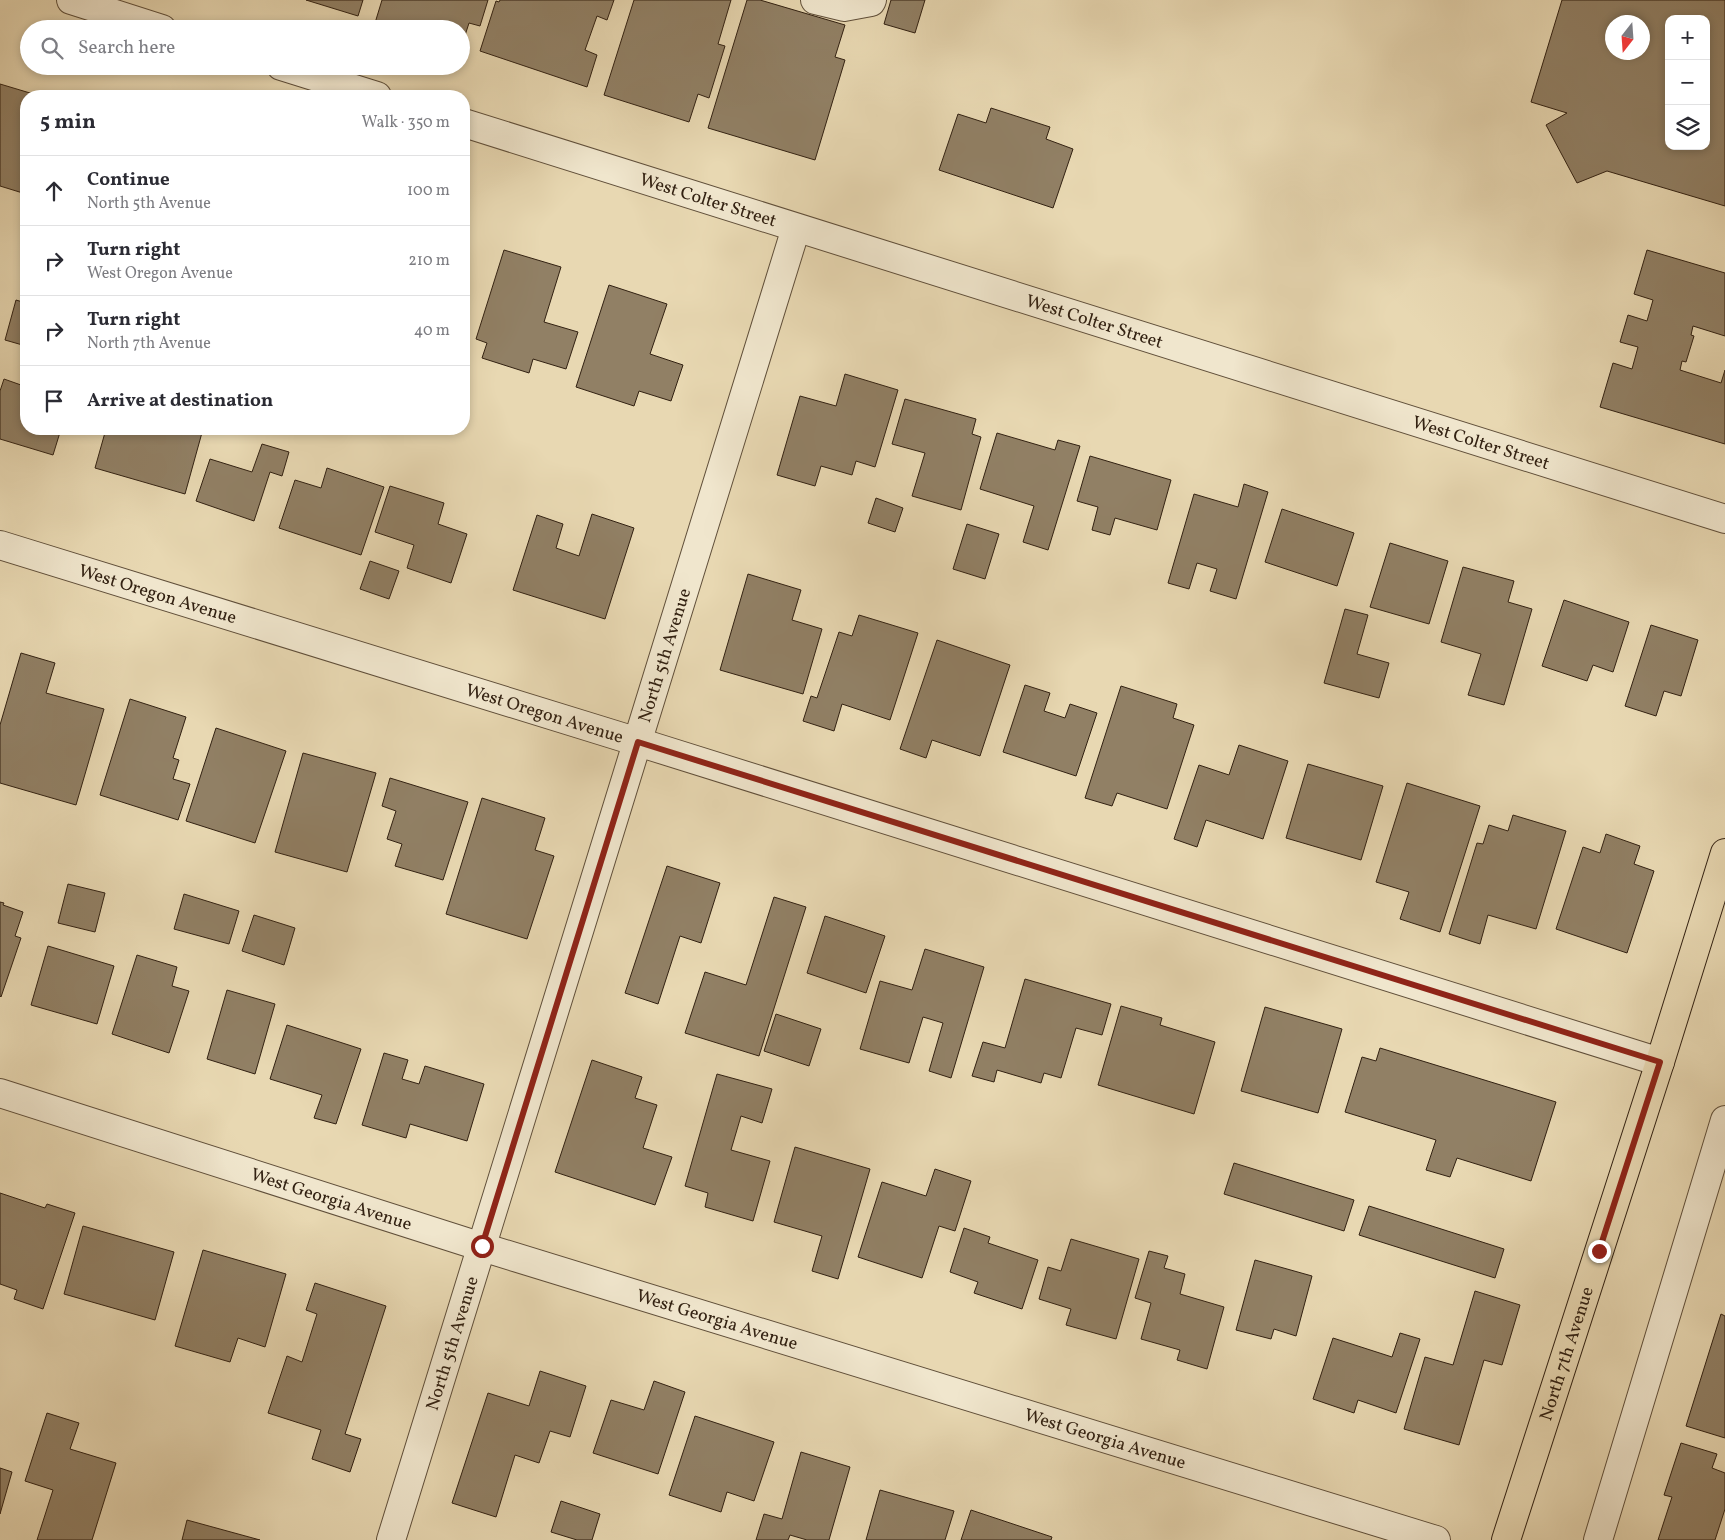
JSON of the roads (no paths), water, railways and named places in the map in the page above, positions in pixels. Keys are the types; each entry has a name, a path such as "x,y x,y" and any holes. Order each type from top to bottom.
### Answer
{"main road":[{"name":"North 7th Avenue","path":"1506,1540 1660,1062 1725,853"}],"street":[{"path":"71,0 134,20"},
{"path":"815,0 844,7 871,2 872,0"},
{"path":"310,75 358,90"},
{"name":"West Colter Street","path":"470,126 1725,519"},
{"name":"North 5th Avenue","path":"391,1540 796,228"},
{"name":"West Oregon Avenue","path":"0,545 638,742 1660,1062"},
{"name":"West Georgia Avenue","path":"0,1093 482,1246 1436,1540"},
{"path":"1598,1540 1725,1120"}]}
